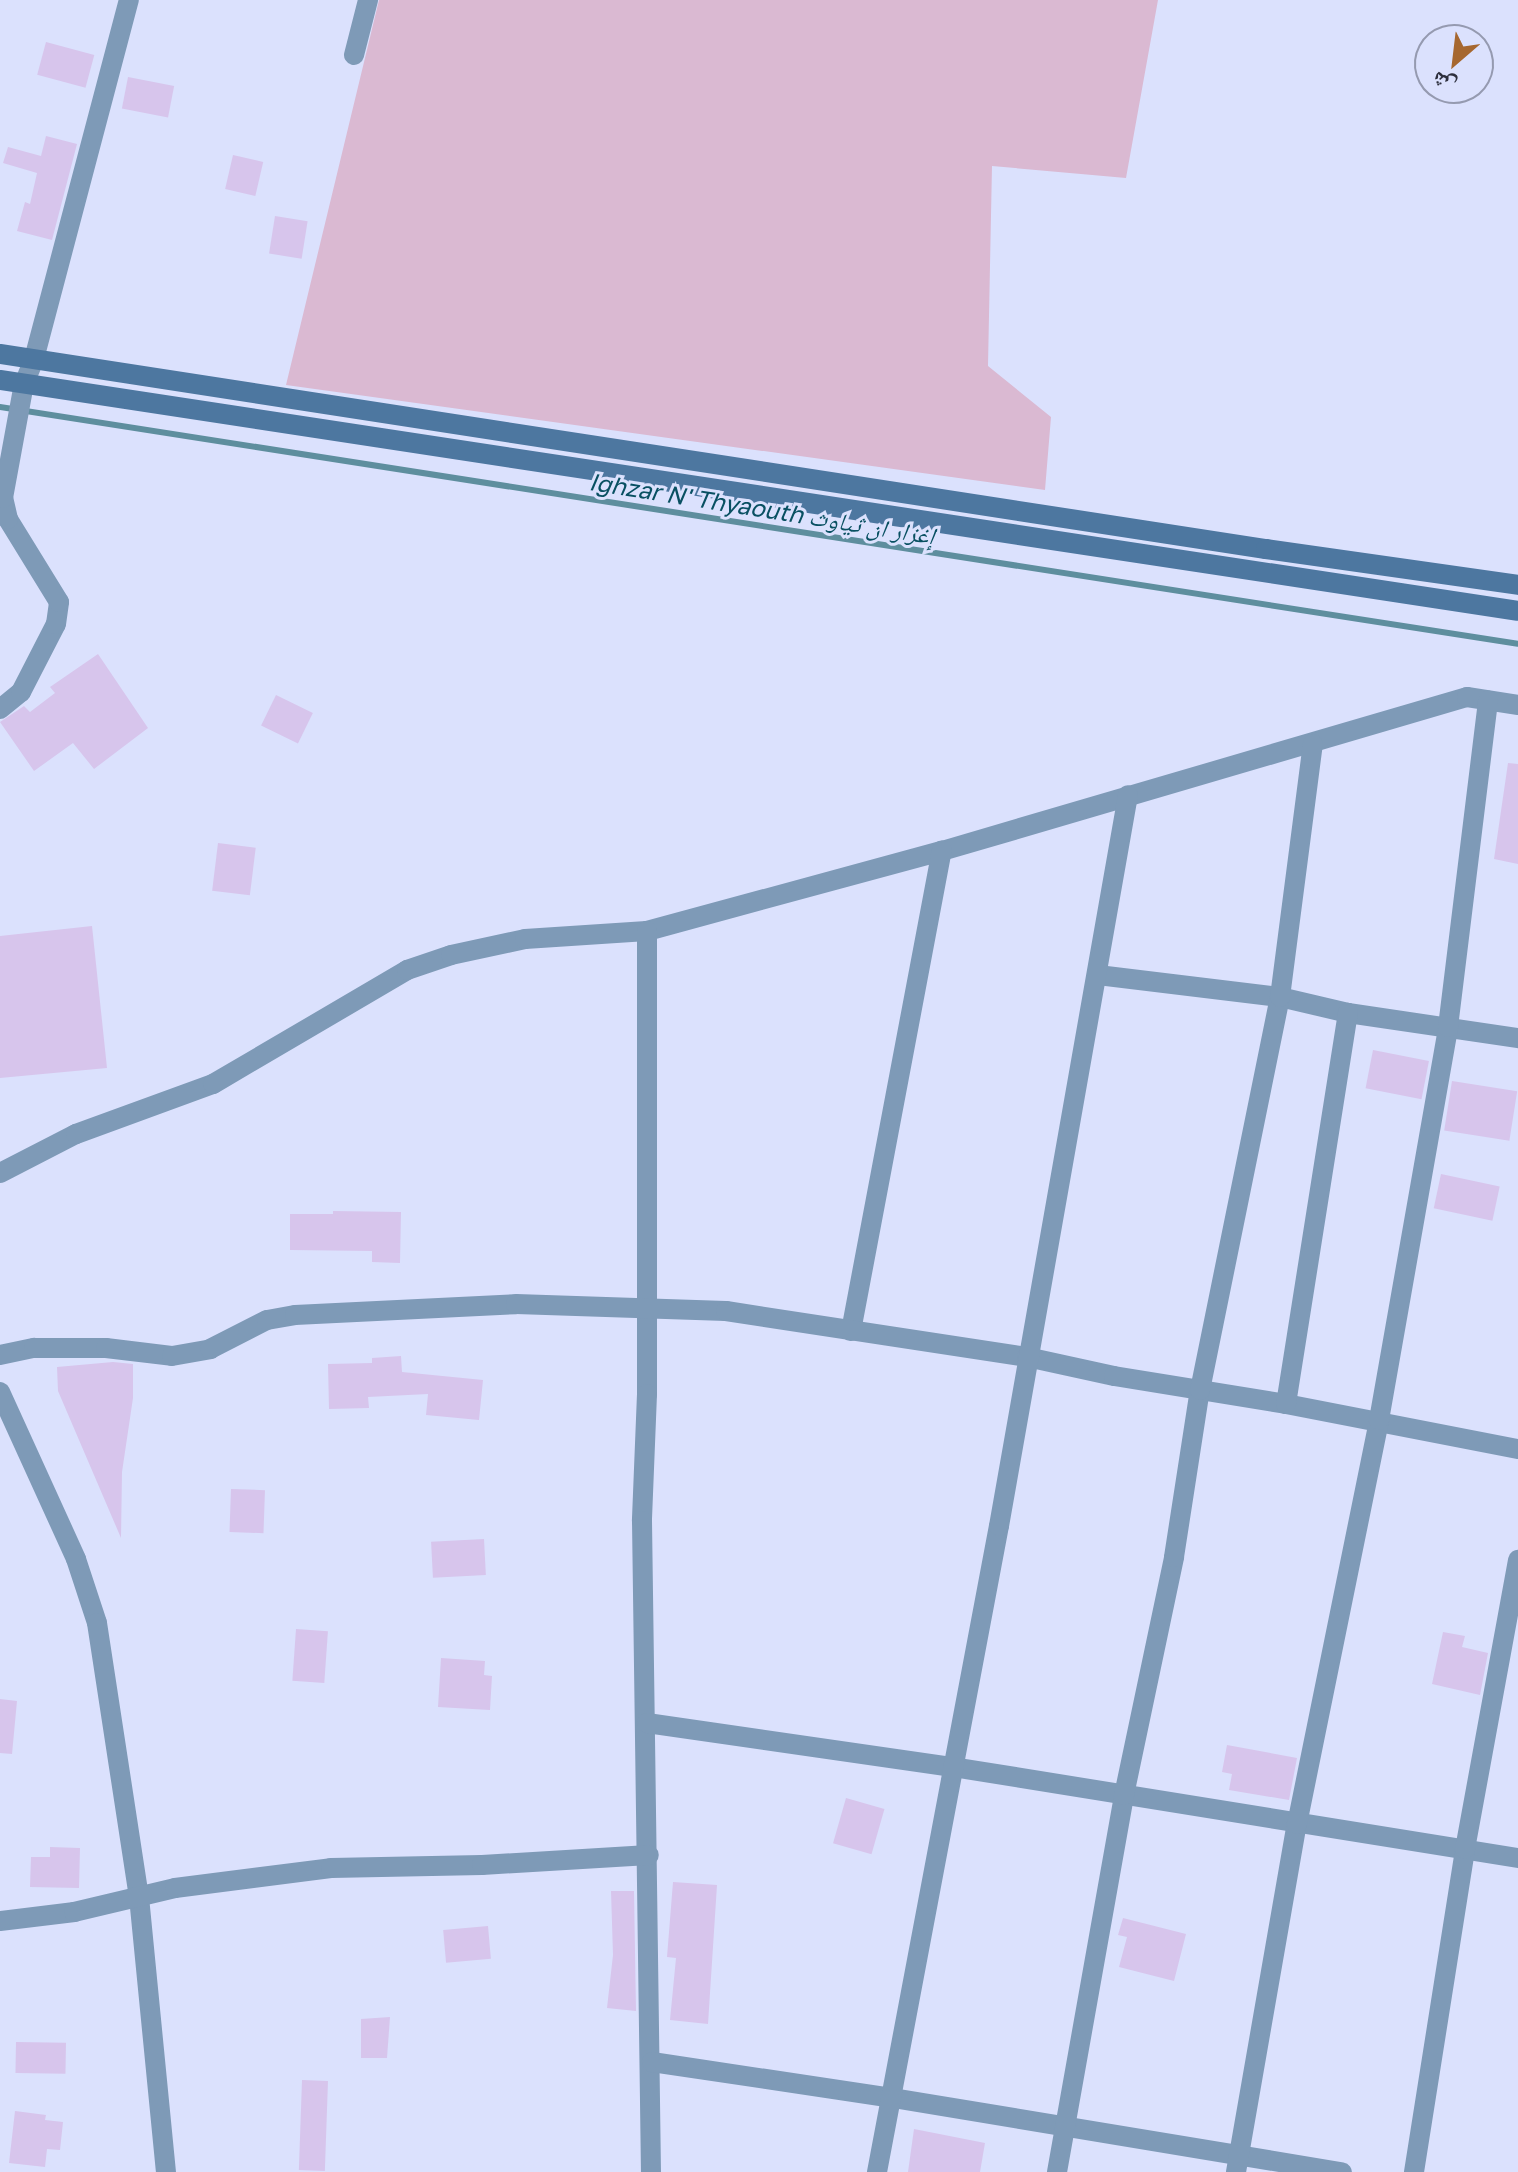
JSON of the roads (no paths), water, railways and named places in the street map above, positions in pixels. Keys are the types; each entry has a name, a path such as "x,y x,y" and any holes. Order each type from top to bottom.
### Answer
{"street":[{"path":"0,709 21,692 56,624 59,602 10,536 3,498 22,391 34,359 129,0"},
{"path":"354,55 368,0"},
{"path":"0,354 1219,542 1518,585"},
{"path":"0,380 22,391 1518,611"},
{"path":"0,1173 76,1134 213,1084 407,970 451,955 525,939 647,931 942,851 1467,697 1518,705"},
{"path":"1238,2163 1297,1824 1379,1420 1448,1027 1488,700"},
{"path":"1057,2172 1124,1795 1174,1557 1200,1390 1280,997 1313,744"},
{"path":"877,2172 999,1526 1128,795"},
{"path":"851,1331 942,851"},
{"path":"647,931 642,1537 652,2062 651,2172"},
{"path":"1098,975 1280,997 1348,1013 1518,1038"},
{"path":"1286,1404 1348,1013"},
{"path":"0,1355 34,1348 106,1348 172,1356 210,1349 267,1320 295,1315 516,1304 646,1306 726,1311 1027,1357 1379,1420 1518,1449"},
{"path":"0,1392 76,1559 97,1623 139,1897 166,2172"},
{"path":"1414,2172 1465,1849 1518,1560"},
{"path":"647,1723 953,1767 1518,1858"},
{"path":"0,1921 74,1912 175,1888 331,1868 414,1868 649,1855"},
{"path":"652,2062 1065,2125 1238,2163 1342,2172"}],"waterway":[{"name":"Ighzar N' Thyaouth إغزار ان ثياوث","path":"0,407 1518,644"}]}
